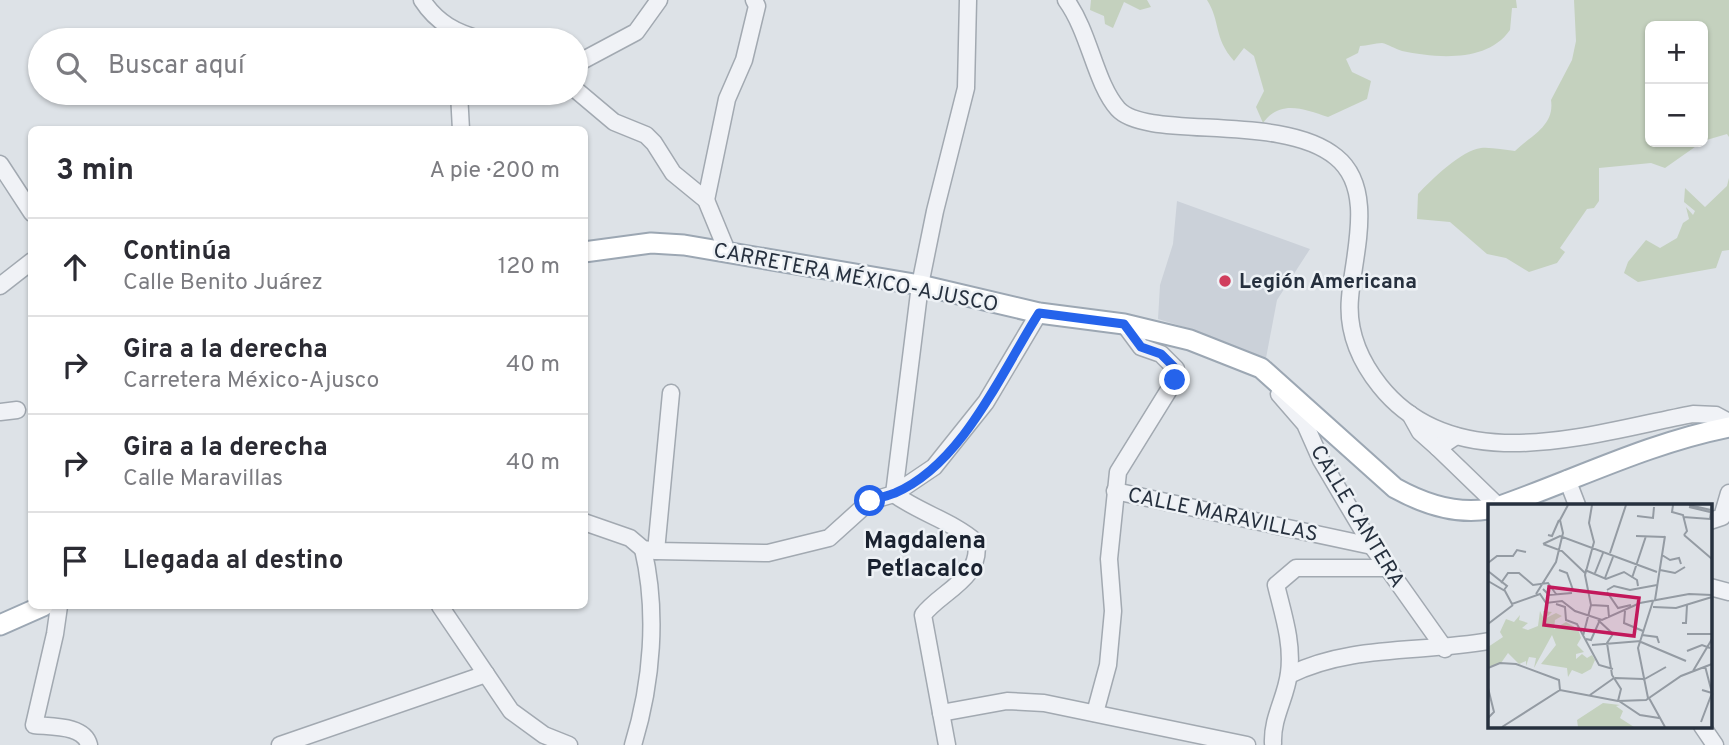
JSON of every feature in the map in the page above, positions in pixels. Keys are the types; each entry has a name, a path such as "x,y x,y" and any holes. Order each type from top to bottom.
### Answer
{"main road":[{"name":"CARRETERA MÉXICO-AJUSCO","path":"588,251 651,243 727,251 920,285 1039,313 1124,324 1190,340 1261,368 1395,488 1416,500 1452,510 1488,509"},
{"path":"1505,504 1623,456 1729,425"},
{"path":"0,625 36,609"}],"street":[{"path":"422,0 442,23 452,28"},
{"path":"588,58 636,32 659,0"},
{"path":"706,200 727,99 744,60 757,6 754,0"},
{"path":"894,494 920,285 935,211 966,88 968,0"},
{"path":"1066,0 1079,18 1105,86 1119,110 1130,117 1150,124 1224,126 1292,135 1338,158 1351,175 1359,219 1349,300 1355,343 1368,372 1386,393 1410,414 1456,436 1505,445 1541,442 1693,414 1716,415 1729,425"},
{"path":"588,100 614,122 646,135 673,173 706,200 727,251"},
{"path":"459,105 461,126"},
{"path":"0,164 28,207"},
{"path":"0,286 28,264"},
{"path":"588,523 630,538 650,550 768,553 798,549 829,538 870,501 894,494 934,467 971,422 1039,313"},
{"name":"CALLE MARAVILLAS","path":"1095,713 1108,665 1113,611 1109,559 1118,472 1175,380 1176,369 1161,354 1141,347 1124,324"},
{"name":"CALLE CANTERA","path":"1277,382 1279,394 1305,424 1321,460 1372,546 1445,649"},
{"path":"633,745 646,702 652,595 650,550 671,393"},
{"path":"0,412 17,410"},
{"path":"1410,414 1420,432 1496,504"},
{"path":"1438,449 1456,436"},
{"path":"1567,479 1577,504"},
{"name":"CALLE MARAVILLAS","path":"1115,491 1372,546"},
{"path":"1712,520 1722,517 1729,493"},
{"path":"894,494 918,511 968,535 975,542 977,550 964,579 931,605 923,615 947,745"},
{"path":"1271,744 1272,725 1289,675 1290,642 1276,585 1296,568 1387,568"},
{"path":"1712,588 1729,592"},
{"path":"58,609 55,635 33,719 34,725 79,731 87,737 89,745"},
{"path":"442,609 511,711 544,735 569,745"},
{"path":"1289,675 1311,664 1371,652 1445,649 1488,641"},
{"path":"280,745 486,674"},
{"path":"941,713 1007,701 1044,703 1247,745"},
{"path":"1703,728 1715,745"}],"shaded area":[{"name":"Legión Americana","path":"1177,201 1310,249 1277,300 1266,358 1158,319 1160,285 1173,244"}],"green space":[{"path":"1091,0 1147,0 1151,7 1140,10 1124,2 1113,28 1105,24 1104,16 1090,10"},
{"path":"1207,0 1516,0 1517,8 1512,8 1510,30 1500,41 1475,53 1445,56 1402,51 1382,43 1360,46 1358,53 1346,59 1352,72 1371,81 1367,99 1328,117 1301,109 1285,108 1263,123 1256,107 1264,91 1254,56 1244,48 1234,61 1223,44"},
{"path":"1574,0 1729,0 1729,137 1727,134 1708,140 1708,21 1645,21 1645,147 1695,147 1665,168 1651,163 1599,168 1599,201 1594,208 1587,209 1560,248 1565,252 1557,263 1529,272 1506,258 1487,254 1450,222 1417,219 1418,194 1456,160 1481,148 1515,151 1545,124 1551,109 1551,100 1572,60 1576,41"},
{"path":"1729,178 1729,250 1722,251 1716,268 1638,282 1624,273 1628,262 1646,240 1660,248 1677,238 1683,223 1689,219 1686,207 1693,215 1695,211 1684,202 1685,188 1705,207 1727,186"}],"place":[{"name":"Legión Americana","path":"1225,281"}],"district":[{"name":"Magdalena Petlacalco","path":"925,554"}],"route":[{"path":"870,501 883,495 894,494 934,467 986,402 1039,313 1124,324 1141,347 1161,354 1176,369 1175,380"}]}
